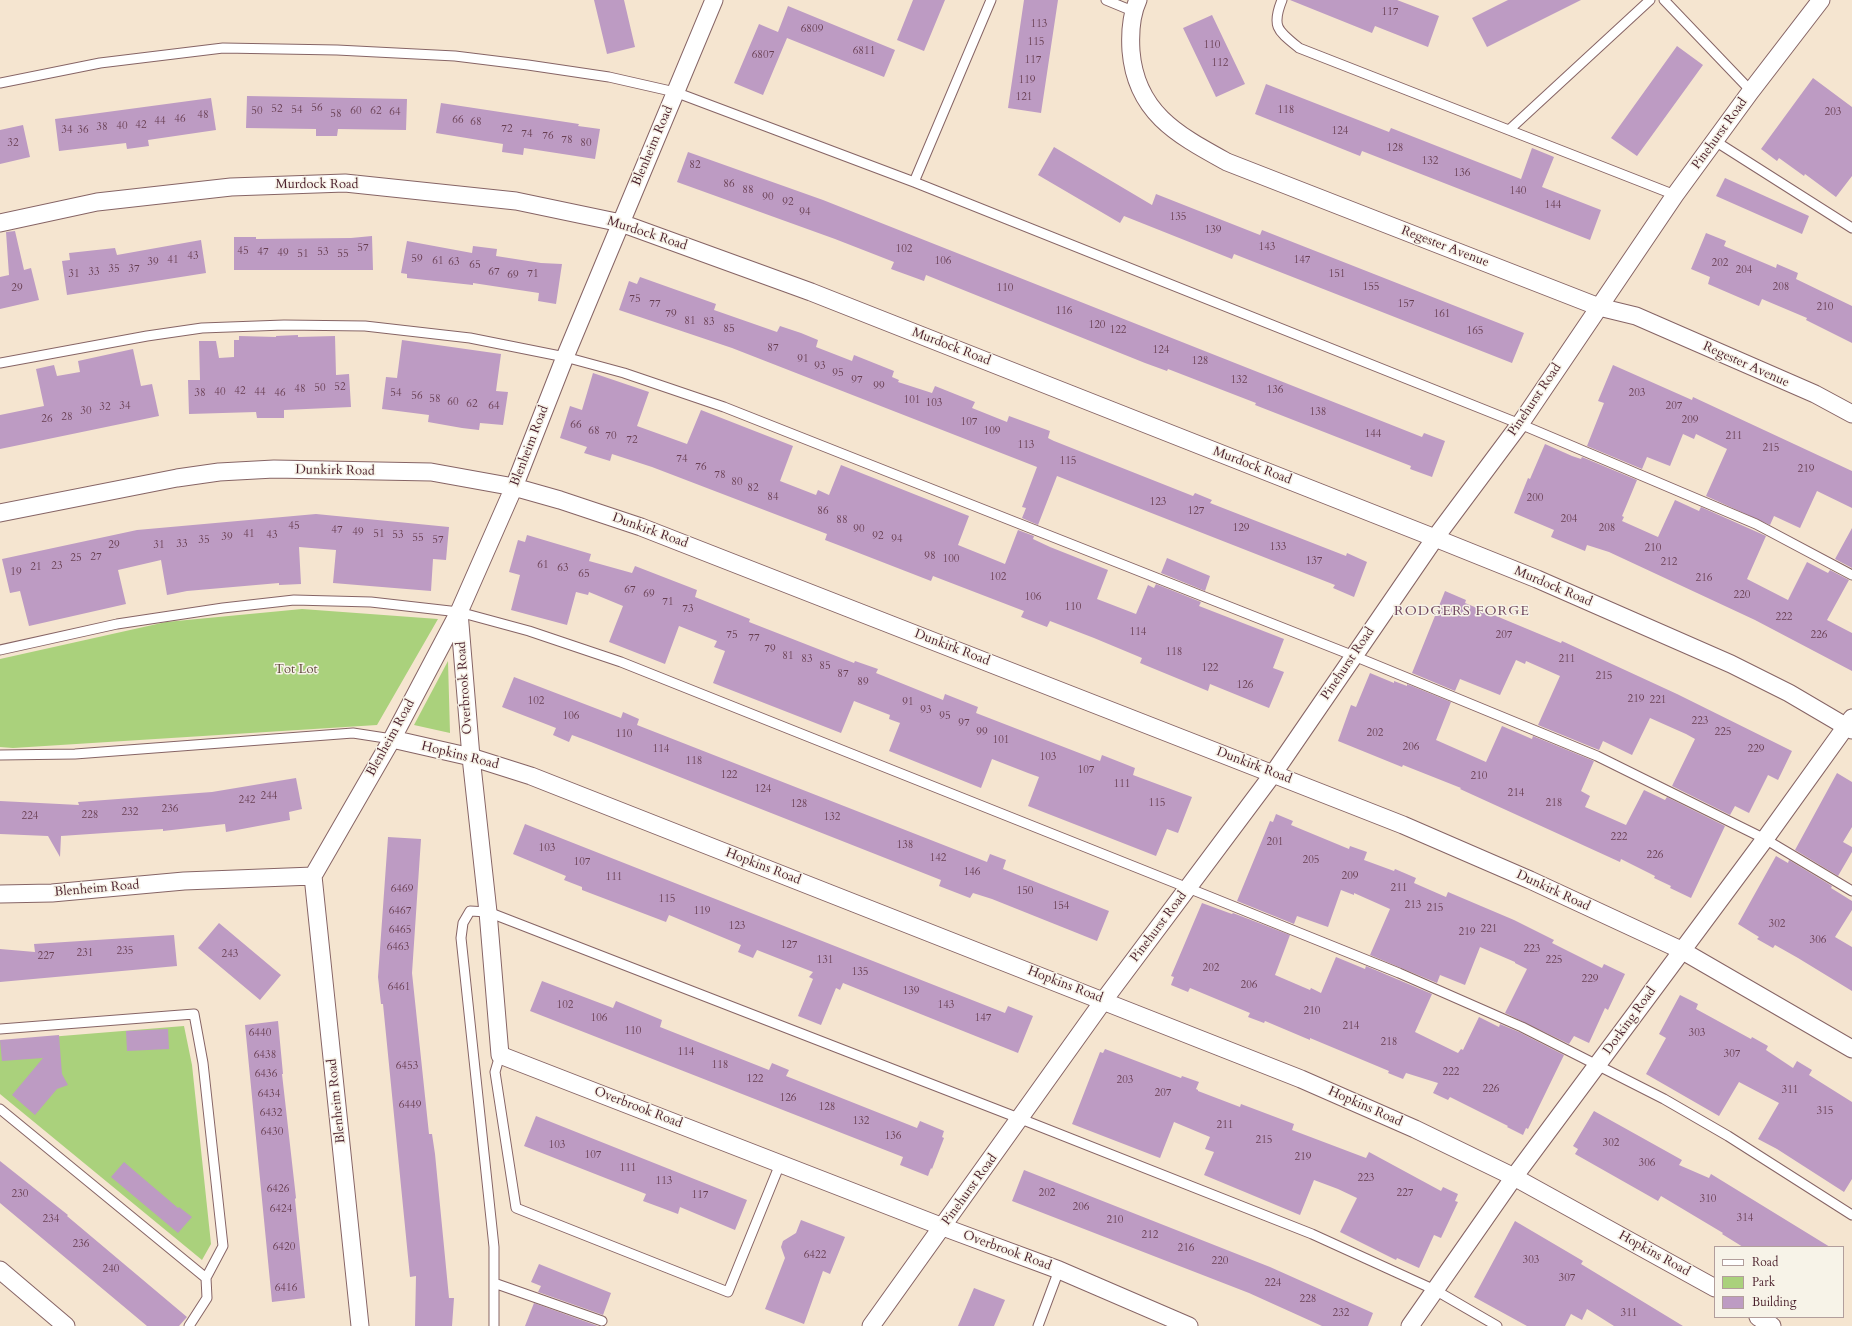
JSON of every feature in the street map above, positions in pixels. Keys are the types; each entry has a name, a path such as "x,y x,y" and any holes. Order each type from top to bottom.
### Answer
{"street":[{"name":"Blenheim Road","path":"360,1326 313,876 392,739 459,612 514,487 565,356 714,0"},
{"name":"Pinehurst Road","path":"872,1326 1021,1119 1104,1000 1273,774 1435,538 1520,424 1675,195 1751,91 1821,0"},
{"name":"Regester Avenue","path":"1136,6 1130,38 1133,70 1138,85 1145,98 1166,124 1190,142 1227,162 1599,307 1636,316 1814,394 1852,414"},
{"name":"Murdock Road","path":"0,223 105,201 231,187 345,183 516,201 621,223 818,295 1544,582 1731,664 1850,724"},
{"name":"Dunkirk Road","path":"0,513 177,478 219,472 274,470 431,472 514,487 560,500 641,526 1403,825 1530,880 1681,950 1852,1049"},
{"name":"Overbrook Road","path":"459,612 471,757 488,912 500,1055 943,1227 1058,1270 1189,1326"},
{"name":"Dorking Road","path":"1410,1326 1514,1177 1850,724"},
{"name":"Hopkins Road","path":"392,739 471,757 531,776 1104,1000 1301,1079 1415,1128 1514,1177 1714,1287"},
{"name":"Blenheim Road","path":"0,894 52,893 184,881 313,876"},
{"path":"0,1270 66,1326"},
{"path":"1760,1318 1772,1326"}],"lane":[{"path":"914,182 991,0"},
{"path":"1106,0 1136,6"},
{"path":"1282,0 1277,11 1276,22 1281,34 1299,48 1675,195"},
{"path":"1509,130 1650,0"},
{"path":"1664,0 1751,91"},
{"path":"0,83 100,63 222,48 337,50 455,56 609,77 675,92 914,182 1520,424 1756,524 1852,575"},
{"path":"1715,141 1852,228"},
{"path":"0,363 147,336 202,328 284,325 373,327 470,338 565,356 624,373 724,406 1354,656 1597,756 1765,839 1852,891"},
{"path":"0,650 117,624 223,608 294,600 371,602 459,612 529,631 621,662 1188,888 1414,980 1522,1027 1664,1099 1728,1136 1852,1215"},
{"path":"0,756 75,754 353,733 392,739"},
{"path":"494,1326 494,1247 461,938 463,923 470,911 488,912 1312,1234 1436,1290 1497,1326"},
{"path":"0,1029 194,1014 203,1063 223,1246 206,1278 207,1298 189,1326"},
{"path":"500,1055 495,1072 516,1208 728,1292 780,1164"},
{"path":"0,1109 206,1278"},
{"path":"1038,1326 1058,1270"},
{"path":"494,1283 602,1321"}],"green space":[{"name":"Tot Lot","path":"302,609 438,619 377,725 13,748 0,747 0,659 166,622"},
{"path":"448,661 450,733 414,725"},
{"path":"184,1026 192,1065 211,1244 202,1260 0,1094 0,1041"}],"building":[{"path":"594,0 624,0 635,47 607,54"},
{"path":"913,0 945,0 924,51 897,40"},
{"path":"1024,0 1058,0 1041,113 1008,108"},
{"path":"1290,0 1397,0 1439,16 1428,47 1375,26 1372,33"},
{"path":"1508,0 1581,0 1487,47 1472,18"},
{"path":"788,6 895,50 884,77 787,38 763,95 734,83 759,24 778,32"},
{"path":"1212,15 1245,84 1216,97 1183,28"},
{"path":"1677,46 1703,65 1637,156 1611,138"},
{"path":"1813,78 1852,107 1852,176 1836,197 1805,174 1804,176 1779,158 1777,161 1761,149"},
{"path":"1266,84 1389,132 1391,128 1521,179 1532,148 1554,157 1542,187 1601,210 1590,240 1362,151 1360,156 1255,114"},
{"path":"247,96 407,99 406,130 338,129 337,136 316,136 316,129 246,128"},
{"path":"211,98 216,130 148,140 149,146 127,149 126,143 59,151 55,119"},
{"path":"441,103 579,124 578,126 600,129 595,159 524,148 523,155 502,152 503,144 436,133"},
{"path":"23,125 30,157 0,164 0,130"},
{"path":"1054,147 1152,205 1156,194 1260,235 1262,230 1524,333 1512,363 1234,254 1232,259 1124,216 1120,223 1038,175"},
{"path":"688,152 823,200 1422,437 1424,433 1445,441 1432,477 1410,469 1411,466 1255,405 1256,403 1168,369 1167,371 1145,363 926,275 924,281 891,269 894,262 677,182"},
{"path":"1725,178 1809,216 1802,234 1716,196"},
{"path":"15,231 24,270 31,268 39,300 0,309 0,277 9,275 6,232"},
{"path":"1706,233 1726,241 1724,246 1776,268 1777,264 1798,273 1796,279 1852,306 1852,343 1806,320 1807,318 1762,299 1759,306 1708,284 1710,277 1691,269"},
{"path":"372,236 373,270 234,270 234,237 256,237 256,239 351,238"},
{"path":"201,240 206,273 67,295 62,261 70,260 69,253 115,248 117,255"},
{"path":"407,241 472,253 473,246 497,249 496,256 541,263 562,264 556,304 538,301 539,293 473,283 473,285 407,278 407,274 401,273"},
{"path":"640,277 716,304 714,310 777,332 780,326 801,333 818,340 816,347 852,361 854,355 894,371 892,377 899,380 898,382 932,393 935,386 975,402 972,408 1007,422 1009,416 1050,431 1048,438 1054,441 1193,496 1195,493 1212,500 1210,503 1346,556 1347,553 1367,562 1354,597 1333,588 1335,585 1057,476 1038,525 1022,518 1026,508 1022,507 1037,467 732,348 619,310 629,281 637,284"},
{"path":"298,335 298,337 335,336 336,375 349,374 351,407 284,410 284,418 257,418 256,412 189,414 188,380 200,380 199,341 216,341 219,358 234,357 234,340 239,340 239,336 276,337"},
{"path":"402,340 501,354 496,391 508,392 503,425 480,423 479,430 462,428 428,422 429,415 382,409 386,377 397,378"},
{"path":"133,349 141,386 152,384 159,416 0,449 0,415 44,406 36,369 54,365 57,376 80,372 78,361"},
{"path":"1613,365 1692,400 1693,397 1852,471 1852,508 1817,491 1800,528 1774,516 1770,525 1706,496 1727,449 1696,434 1694,439 1683,434 1670,466 1647,457 1642,469 1587,446 1604,403 1598,401"},
{"path":"593,373 649,392 637,426 687,444 701,410 793,446 780,481 816,495 818,490 829,495 841,465 969,516 958,545 1005,564 1018,530 1034,536 1033,539 1050,547 1108,570 1097,599 1136,614 1148,585 1154,588 1156,584 1201,602 1199,606 1284,639 1273,668 1284,672 1269,708 1210,684 1208,691 1140,663 1142,658 1094,638 1050,621 1047,627 1021,617 1024,611 933,576 931,581 825,540 827,534 652,467 612,454 610,461 584,453 587,447 560,438 570,406 582,410"},
{"path":"1545,444 1572,456 1581,459 1582,457 1637,480 1622,516 1624,517 1622,521 1658,537 1675,500 1699,511 1701,507 1766,536 1747,579 1788,600 1807,562 1828,573 1830,570 1849,580 1827,620 1852,633 1852,671 1755,620 1609,552 1587,545 1585,551 1551,537 1554,530 1514,513 1528,478 1530,479"},
{"path":"316,514 449,527 446,560 433,559 431,591 333,583 336,550 299,547 301,584 279,585 279,583 187,591 167,595 161,560 118,570 126,604 29,626 20,591 10,593 2,559 137,530"},
{"path":"1852,528 1852,568 1835,559"},
{"path":"527,535 591,554 589,561 632,573 635,566 697,590 695,597 750,619 749,622 854,663 855,661 878,669 876,673 943,700 945,694 978,707 976,713 1100,761 1102,755 1135,768 1133,775 1192,797 1178,833 1167,829 1156,856 1028,806 1039,777 992,759 981,788 889,751 900,723 889,719 890,715 854,701 841,733 713,683 725,651 714,647 717,641 679,626 665,664 609,642 623,606 589,592 588,595 576,592 567,625 511,610 520,575 509,572 518,540 525,542"},
{"path":"1167,558 1210,576 1205,591 1161,573"},
{"path":"1445,591 1466,600 1465,603 1561,643 1562,641 1677,694 1792,751 1778,780 1768,775 1749,813 1735,806 1730,815 1672,786 1695,739 1686,734 1650,718 1632,755 1603,741 1599,750 1538,725 1560,676 1526,661 1525,664 1516,660 1500,695 1460,679 1455,691 1412,673"},
{"path":"1370,673 1394,683 1394,681 1407,686 1407,684 1451,702 1436,740 1486,762 1502,726 1532,739 1533,736 1594,761 1581,791 1590,796 1585,807 1626,825 1644,790 1665,800 1667,797 1725,826 1691,898 1670,888 1671,886 1654,878 1655,876 1621,859 1620,862 1460,789 1461,788 1403,765 1402,767 1338,741 1351,705 1356,707"},
{"path":"514,677 621,718 623,712 639,719 637,725 987,862 990,854 1006,860 1003,869 1109,911 1097,941 992,899 973,893 970,898 939,886 941,880 591,742 572,735 569,742 553,735 556,728 502,707"},
{"path":"1837,773 1852,782 1852,827 1843,842 1852,847 1852,852 1838,876 1795,850"},
{"path":"296,778 302,809 289,812 290,820 226,832 225,824 163,831 163,829 61,836 60,857 48,836 0,834 0,801 79,805 78,802 212,792"},
{"path":"1276,814 1293,821 1291,825 1349,849 1350,846 1367,852 1364,860 1394,871 1395,869 1416,878 1414,883 1446,897 1448,892 1514,920 1554,940 1552,943 1602,968 1604,964 1625,974 1608,1010 1605,1008 1589,1043 1574,1036 1569,1044 1505,1013 1527,969 1515,962 1480,947 1465,985 1440,975 1437,983 1370,955 1390,909 1354,893 1354,895 1341,890 1328,927 1297,916 1294,924 1237,901 1270,821 1273,822"},
{"path":"525,824 1005,1013 1008,1006 1033,1016 1018,1053 843,983 840,990 836,988 821,1025 798,1016 813,979 809,977 813,972 757,950 753,958 738,952 741,945 669,915 666,922 582,890 582,887 564,880 566,876 513,854"},
{"path":"388,837 421,839 412,973 429,1134 432,1134 435,1154 449,1298 454,1298 452,1326 415,1326 416,1276 410,1277 383,1004 381,1004 378,977"},
{"path":"1776,856 1788,863 1789,860 1832,886 1831,888 1852,901 1852,910 1835,937 1852,947 1852,991 1775,945 1773,948 1757,939 1759,937 1738,924"},
{"path":"1202,903 1290,935 1275,975 1310,990 1311,988 1321,993 1336,957 1365,969 1366,966 1432,994 1415,1032 1458,1053 1461,1049 1463,1050 1479,1017 1499,1027 1500,1024 1519,1032 1564,1055 1528,1129 1526,1128 1523,1135 1450,1097 1448,1100 1433,1093 1438,1083 1406,1073 1403,1079 1388,1073 1389,1071 1310,1038 1310,1040 1265,1021 1264,1023 1248,1017 1250,1013 1190,988 1188,992 1171,985 1174,977 1171,976"},
{"path":"219,923 281,975 260,1000 198,948"},
{"path":"174,935 177,966 0,982 0,949 35,952 34,944"},
{"path":"542,981 613,1008 616,1001 662,1020 660,1027 769,1070 772,1063 789,1070 786,1076 917,1128 920,1121 944,1131 942,1137 944,1138 932,1169 931,1168 928,1176 900,1165 903,1157 530,1011"},
{"path":"1680,995 1698,1004 1696,1009 1751,1039 1752,1037 1768,1046 1766,1050 1793,1068 1797,1061 1812,1070 1809,1075 1852,1102 1852,1179 1844,1192 1777,1149 1758,1139 1779,1103 1739,1082 1719,1116 1646,1074 1666,1038 1659,1034"},
{"path":"278,1021 305,1298 272,1302 245,1025"},
{"path":"168,1029 169,1049 127,1051 126,1031"},
{"path":"59,1035 62,1074 68,1085 57,1089 35,1115 12,1095 43,1058 2,1061 0,1040"},
{"path":"1105,1049 1181,1078 1182,1076 1199,1082 1196,1089 1198,1091 1240,1107 1241,1104 1294,1124 1292,1130 1366,1158 1369,1152 1441,1191 1443,1187 1458,1194 1455,1201 1458,1202 1441,1238 1434,1235 1419,1268 1397,1258 1396,1260 1340,1232 1357,1198 1338,1189 1314,1180 1300,1215 1204,1175 1214,1152 1205,1149 1210,1137 1174,1122 1160,1158 1072,1124 1100,1052 1103,1053"},
{"path":"1594,1111 1682,1160 1679,1165 1709,1178 1711,1174 1828,1246 1741,1246 1722,1234 1723,1233 1661,1196 1658,1201 1575,1154 1578,1149 1573,1146"},
{"path":"536,1116 747,1200 735,1230 680,1207 678,1214 643,1201 646,1194 524,1146"},
{"path":"0,1161 68,1215 67,1216 187,1317 179,1326 147,1326 0,1203"},
{"path":"124,1162 178,1208 179,1207 192,1217 178,1233 111,1177"},
{"path":"1024,1170 1270,1267 1373,1313 1368,1326 1322,1326 1249,1293 1012,1201"},
{"path":"801,1220 845,1237 830,1274 823,1271 804,1324 765,1309 785,1258 781,1247 783,1241 796,1233"},
{"path":"1515,1221 1583,1261 1581,1264 1683,1326 1614,1326 1587,1309 1582,1320 1571,1314 1565,1326 1527,1326 1474,1297"},
{"path":"539,1264 611,1293 603,1315 538,1292 541,1286 531,1282"},
{"path":"974,1288 1005,1300 994,1326 958,1326"},
{"path":"534,1303 598,1326 525,1326"}],"district":[{"name":"RODGERS FORGE","path":"1462,612"}]}
